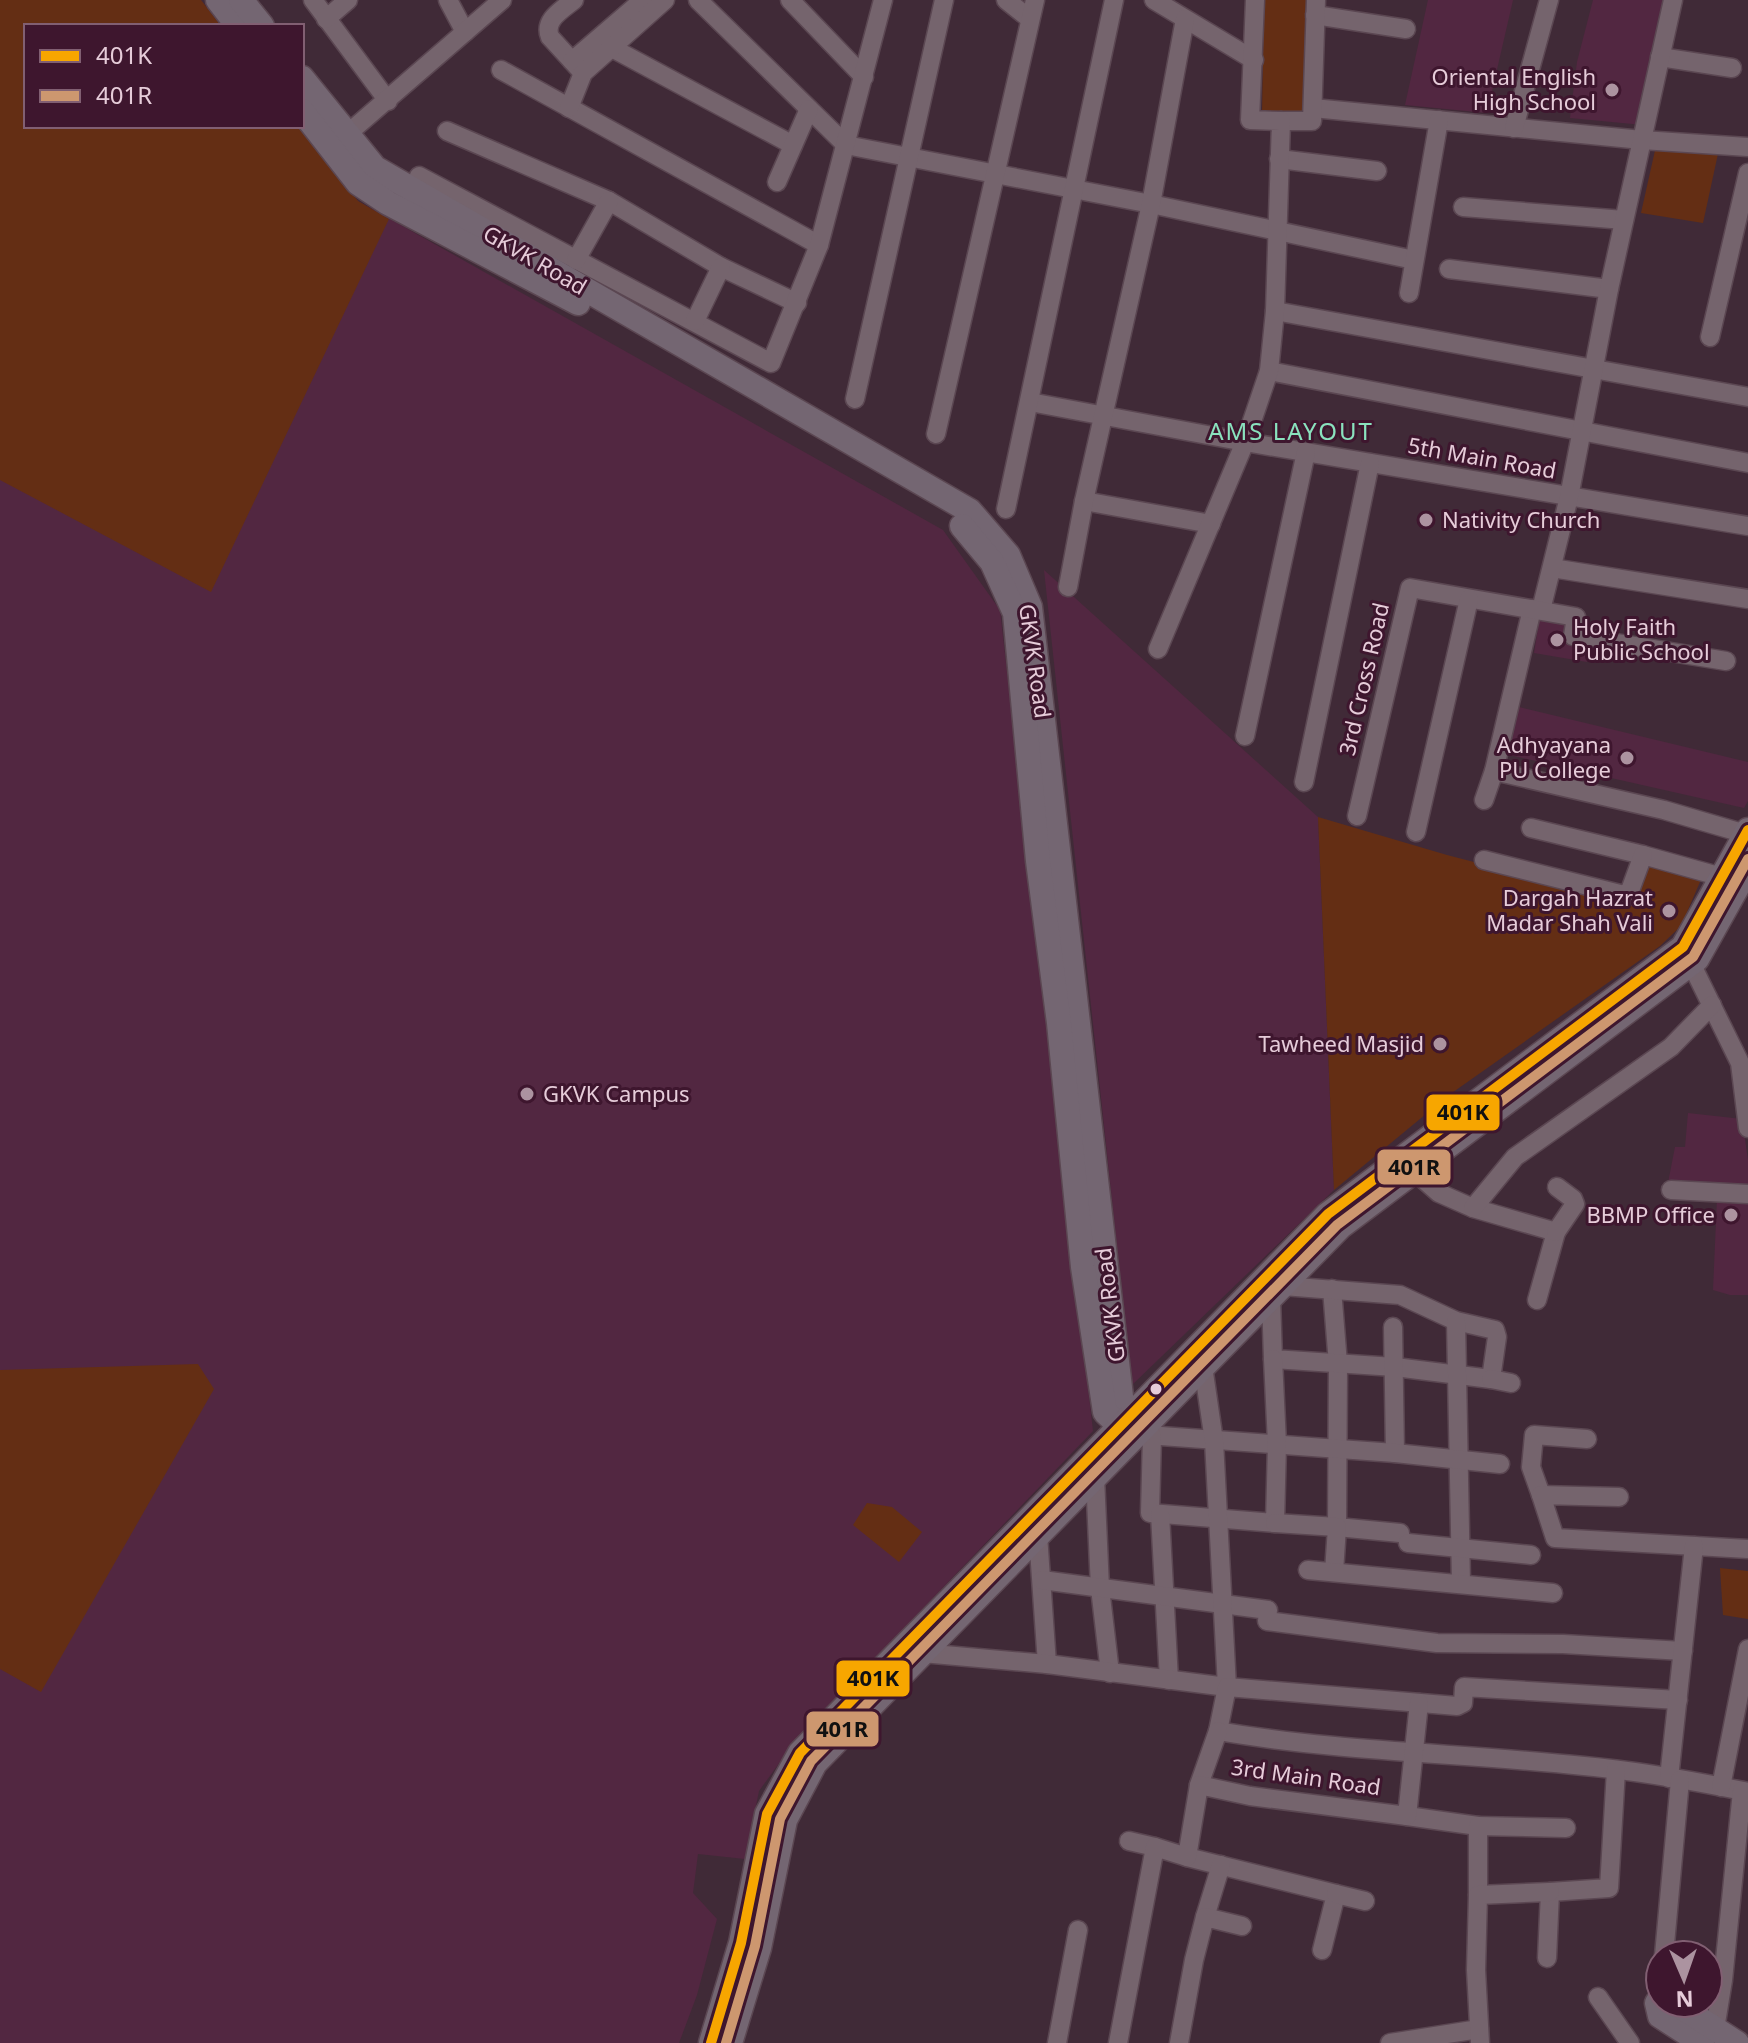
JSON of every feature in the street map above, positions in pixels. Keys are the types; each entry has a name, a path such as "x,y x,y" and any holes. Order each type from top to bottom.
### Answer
{"main road":[{"path":"218,0 251,13"},
{"name":"GKVK Road","path":"304,82 358,183 388,203 578,303 957,521 992,562 1015,613 1038,861 1059,1023 1083,1267 1105,1412 1136,1431"},
{"name":"GKVK Road","path":"304,113 338,142"},
{"path":"711,2043 741,1943 767,1814 800,1753 1203,1366 1340,1227 1687,955 1722,877 1747,832"},
{"path":"1687,955 1697,959 1748,868"},
{"path":"730,2043 759,1948 785,1820 815,1763 1095,1477 1328,1214 1687,955"},
{"path":"1667,2019 1708,2036 1737,2043"},
{"path":"1691,2019 1708,2036"}],"street":[{"path":"313,0 388,101"},
{"path":"326,19 348,0"},
{"path":"448,0 465,32"},
{"path":"338,142 502,0"},
{"path":"574,0 550,21 547,30 577,67"},
{"path":"698,0 846,145 1151,204 1414,260"},
{"path":"790,0 864,77"},
{"path":"855,399 944,0"},
{"path":"1006,0 1030,19"},
{"path":"936,434 1035,0"},
{"path":"1006,509 1114,0"},
{"path":"1154,0 1254,60"},
{"path":"1255,0 1250,120 1312,121 1315,8 1406,29"},
{"path":"1514,128 1549,0"},
{"path":"1484,800 1536,610 1552,568 1569,497 1609,289 1673,0"},
{"path":"419,176 771,363 819,245 882,1"},
{"path":"577,67 612,48 651,3"},
{"path":"569,108 577,67 651,3"},
{"path":"1068,587 1084,501 1151,204 1185,19"},
{"path":"612,48 793,145"},
{"path":"1660,57 1732,68"},
{"path":"501,70 819,245"},
{"path":"1313,108 1642,140 1748,147"},
{"path":"777,182 809,109"},
{"path":"1409,293 1439,120"},
{"path":"1158,649 1245,442 1269,371 1275,311 1281,121"},
{"path":"447,131 609,201 721,267 797,303"},
{"path":"1279,159 1377,171"},
{"path":"1710,337 1748,173"},
{"path":"576,260 609,201"},
{"path":"1463,207 1624,220"},
{"path":"695,321 721,267"},
{"path":"1449,269 1609,289"},
{"path":"1275,311 1748,397"},
{"path":"1269,371 1748,463"},
{"name":"5th Main Road","path":"1030,402 1245,442 1748,526"},
{"path":"1245,736 1306,452"},
{"path":"1304,782 1370,463"},
{"path":"1084,501 1211,524"},
{"path":"1552,568 1748,599"},
{"name":"3rd Cross Road","path":"1357,816 1410,588 1576,617 1573,636 1726,661"},
{"path":"1416,832 1469,599"},
{"path":"1494,771 1747,832"},
{"path":"1531,828 1722,877"},
{"path":"1484,860 1628,896 1643,855"},
{"path":"1687,955 1740,1063 1746,1092 1748,1128"},
{"path":"1473,1208 1515,1157 1671,1047 1712,1005"},
{"path":"1414,1171 1439,1193 1473,1208 1556,1232"},
{"path":"1537,1300 1556,1232 1575,1204 1557,1187"},
{"path":"1671,1190 1748,1194"},
{"path":"1332,1289 1338,1364 1339,1450 1334,1572"},
{"path":"1275,1523 1277,1444 1273,1359 1277,1292 1332,1289 1400,1295 1456,1321 1495,1330 1497,1337 1491,1379"},
{"path":"1456,1321 1461,1583"},
{"path":"1393,1327 1395,1453"},
{"path":"1273,1359 1395,1367 1511,1383"},
{"path":"1199,1785 1218,1731 1227,1687 1214,1441 1203,1366"},
{"path":"1500,1464 1395,1453 1214,1441 1136,1431 1150,1513 1337,1527 1462,1549 1531,1555"},
{"path":"1587,1439 1534,1435 1531,1467 1555,1538 1748,1549"},
{"path":"1095,1477 1100,1588 1110,1673"},
{"path":"1541,1495 1619,1497"},
{"path":"1160,1514 1169,1680"},
{"path":"1038,1535 1047,1664"},
{"path":"1665,1939 1678,1700 1694,1546"},
{"path":"1308,1570 1553,1593"},
{"path":"1042,1580 1222,1602 1268,1610 1267,1621 1437,1643 1563,1644 1683,1651"},
{"path":"1721,1787 1748,1649"},
{"path":"922,1653 1047,1664 1227,1687 1460,1706 1464,1687 1678,1700"},
{"name":"3rd Main Road","path":"1187,1857 1199,1785 1250,1796 1407,1816 1419,1703"},
{"path":"1218,1731 1277,1740 1616,1770 1745,1791 1722,1939"},
{"path":"1478,1895 1609,1888 1616,1770"},
{"path":"1407,1816 1478,1826 1566,1828"},
{"path":"1390,2043 1480,2036 1476,1970 1478,1826"},
{"path":"1129,1841 1365,1901"},
{"path":"1118,2043 1155,1847"},
{"path":"1179,2043 1205,1917 1221,1865"},
{"path":"1547,1958 1550,1892"},
{"path":"1322,1950 1336,1894"},
{"path":"1205,1917 1242,1926"},
{"path":"1057,2043 1078,1930"},
{"path":"1598,1997 1630,2043"}],"shaded area":[{"name":"GKVK Campus","path":"0,0 201,0 219,24 24,24 24,128 301,128 358,201 943,530 1000,610 1093,1431 793,1744 759,1791 745,1859 698,1854 693,1893 717,1919 697,1995 679,2043 0,2043"},
{"path":"0,0 201,0 219,24 24,24 24,128 301,128 358,201 389,219 211,592 0,480"},
{"path":"1264,0 1309,0 1306,115 1262,114"},
{"path":"1428,0 1513,0 1487,113 1405,105"},
{"name":"Oriental English High School","path":"1593,0 1669,0 1643,125 1570,118 1577,62"},
{"path":"1656,146 1719,149 1703,223 1641,213"},
{"path":"1044,570 1318,817 1334,1190 1132,1385"},
{"name":"Holy Faith Public School","path":"1540,615 1567,620 1564,638 1591,643 1587,662 1534,653"},
{"name":"Adhyayana PU College","path":"1515,706 1748,762 1748,801 1744,808 1505,754"},
{"path":"1318,817 1447,855 1631,903 1648,861 1703,875 1681,926 1660,946 1449,1095 1334,1190"},
{"path":"1688,1113 1742,1119 1748,1160 1748,1295 1730,1295 1713,1290 1717,1198 1665,1198 1675,1147 1685,1147"},
{"path":"198,1364 214,1389 41,1692 0,1669 0,1370"},
{"path":"867,1503 892,1507 922,1532 899,1562 853,1525"},
{"path":"1720,1568 1748,1571 1748,1619 1723,1615"}],"transit line":[{"name":"401K","path":"711,2043 741,1943 767,1814 800,1753 1328,1214 1683,947 1748,830"},
{"name":"401R","path":"726,2043 755,1946 780,1819 811,1761 1337,1225 1693,957 1748,859"}],"place":[{"name":"Oriental English High School","path":"1612,90"},
{"name":"Nativity Church","path":"1426,520"},
{"name":"Holy Faith Public School","path":"1557,640"},
{"name":"Adhyayana PU College","path":"1627,758"},
{"name":"Dargah Hazrat Madar Shah Vali","path":"1669,911"},
{"name":"Tawheed Masjid","path":"1440,1044"},
{"name":"GKVK Campus","path":"527,1094"},
{"name":"BBMP Office","path":"1731,1215"}],"district":[{"name":"AMS LAYOUT","path":"1291,432"}]}
